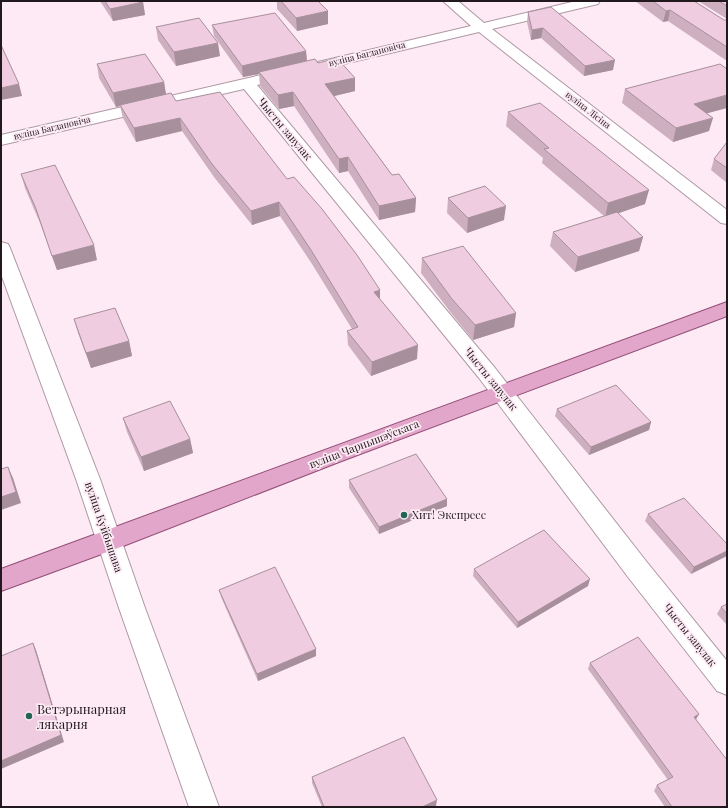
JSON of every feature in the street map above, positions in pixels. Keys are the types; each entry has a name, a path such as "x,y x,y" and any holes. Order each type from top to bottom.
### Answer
{"main road":[{"name":"вуліца Чарнышэўскага","path":"1,580 109,541 727,309"}],"street":[{"name":"вуліца Лісіна","path":"450,1 481,27 727,219"},
{"name":"вуліца Багдановіча","path":"300,71 593,1"},
{"name":"вуліца Багдановіча","path":"1,140 277,76"},
{"name":"Чысты завулак","path":"247,83 503,392 637,569 727,682"},
{"name":"вуліца Куйбышава","path":"1,248 88,479 204,807"}],"building":[{"path":"105,1 142,1 143,2 110,9"},
{"path":"281,1 318,1 328,11 296,18"},
{"path":"653,1 694,1 724,20 727,20 727,47 670,10 666,11"},
{"path":"719,1 727,1 727,6"},
{"path":"551,7 615,60 585,66 543,28 532,30 528,12"},
{"path":"275,13 306,51 242,66 212,25"},
{"path":"199,18 218,43 174,52 156,27"},
{"path":"1,45 19,84 1,88"},
{"path":"145,54 164,82 113,93 97,64"},
{"path":"337,58 355,78 325,84 392,175 399,174 416,198 379,206 348,157 339,159 293,92 278,95 259,72 315,59 318,63"},
{"path":"720,64 727,69 727,95 694,104 713,118 676,128 625,89"},
{"path":"220,92 287,179 294,177 322,209 357,255 380,290 374,292 418,345 372,362 347,331 358,327 311,250 279,202 251,211 212,164 180,118 134,128 120,105 171,93 176,101"},
{"path":"540,103 649,190 608,203 544,149 549,148 508,112"},
{"path":"727,142 727,168 714,159"},
{"path":"55,165 94,245 52,256 36,209 21,174"},
{"path":"485,186 506,206 468,218 448,198"},
{"path":"617,212 643,237 578,257 553,232"},
{"path":"463,246 516,313 475,325 452,299 422,258"},
{"path":"115,308 129,341 86,353 74,319"},
{"path":"616,385 651,422 591,447 557,409"},
{"path":"170,401 190,439 141,457 123,418"},
{"path":"416,454 447,499 379,527 349,480"},
{"path":"8,467 16,492 1,497 1,469"},
{"path":"684,498 727,544 727,551 694,567 648,514"},
{"path":"544,530 590,579 518,622 474,569"},
{"path":"275,567 316,649 257,674 219,590"},
{"path":"727,604 727,614 721,607"},
{"path":"638,637 699,714 694,717 727,760 727,807 672,807 657,785 673,777 590,663"},
{"name":"Ветэрынарная лякарня","path":"33,643 61,735 1,761 1,656"},
{"path":"404,737 437,800 422,807 324,807 312,777"}],"place":[{"name":"Хит! Экспресс","path":"404,515"},
{"name":"Ветэрынарная лякарня","path":"29,716"}]}
